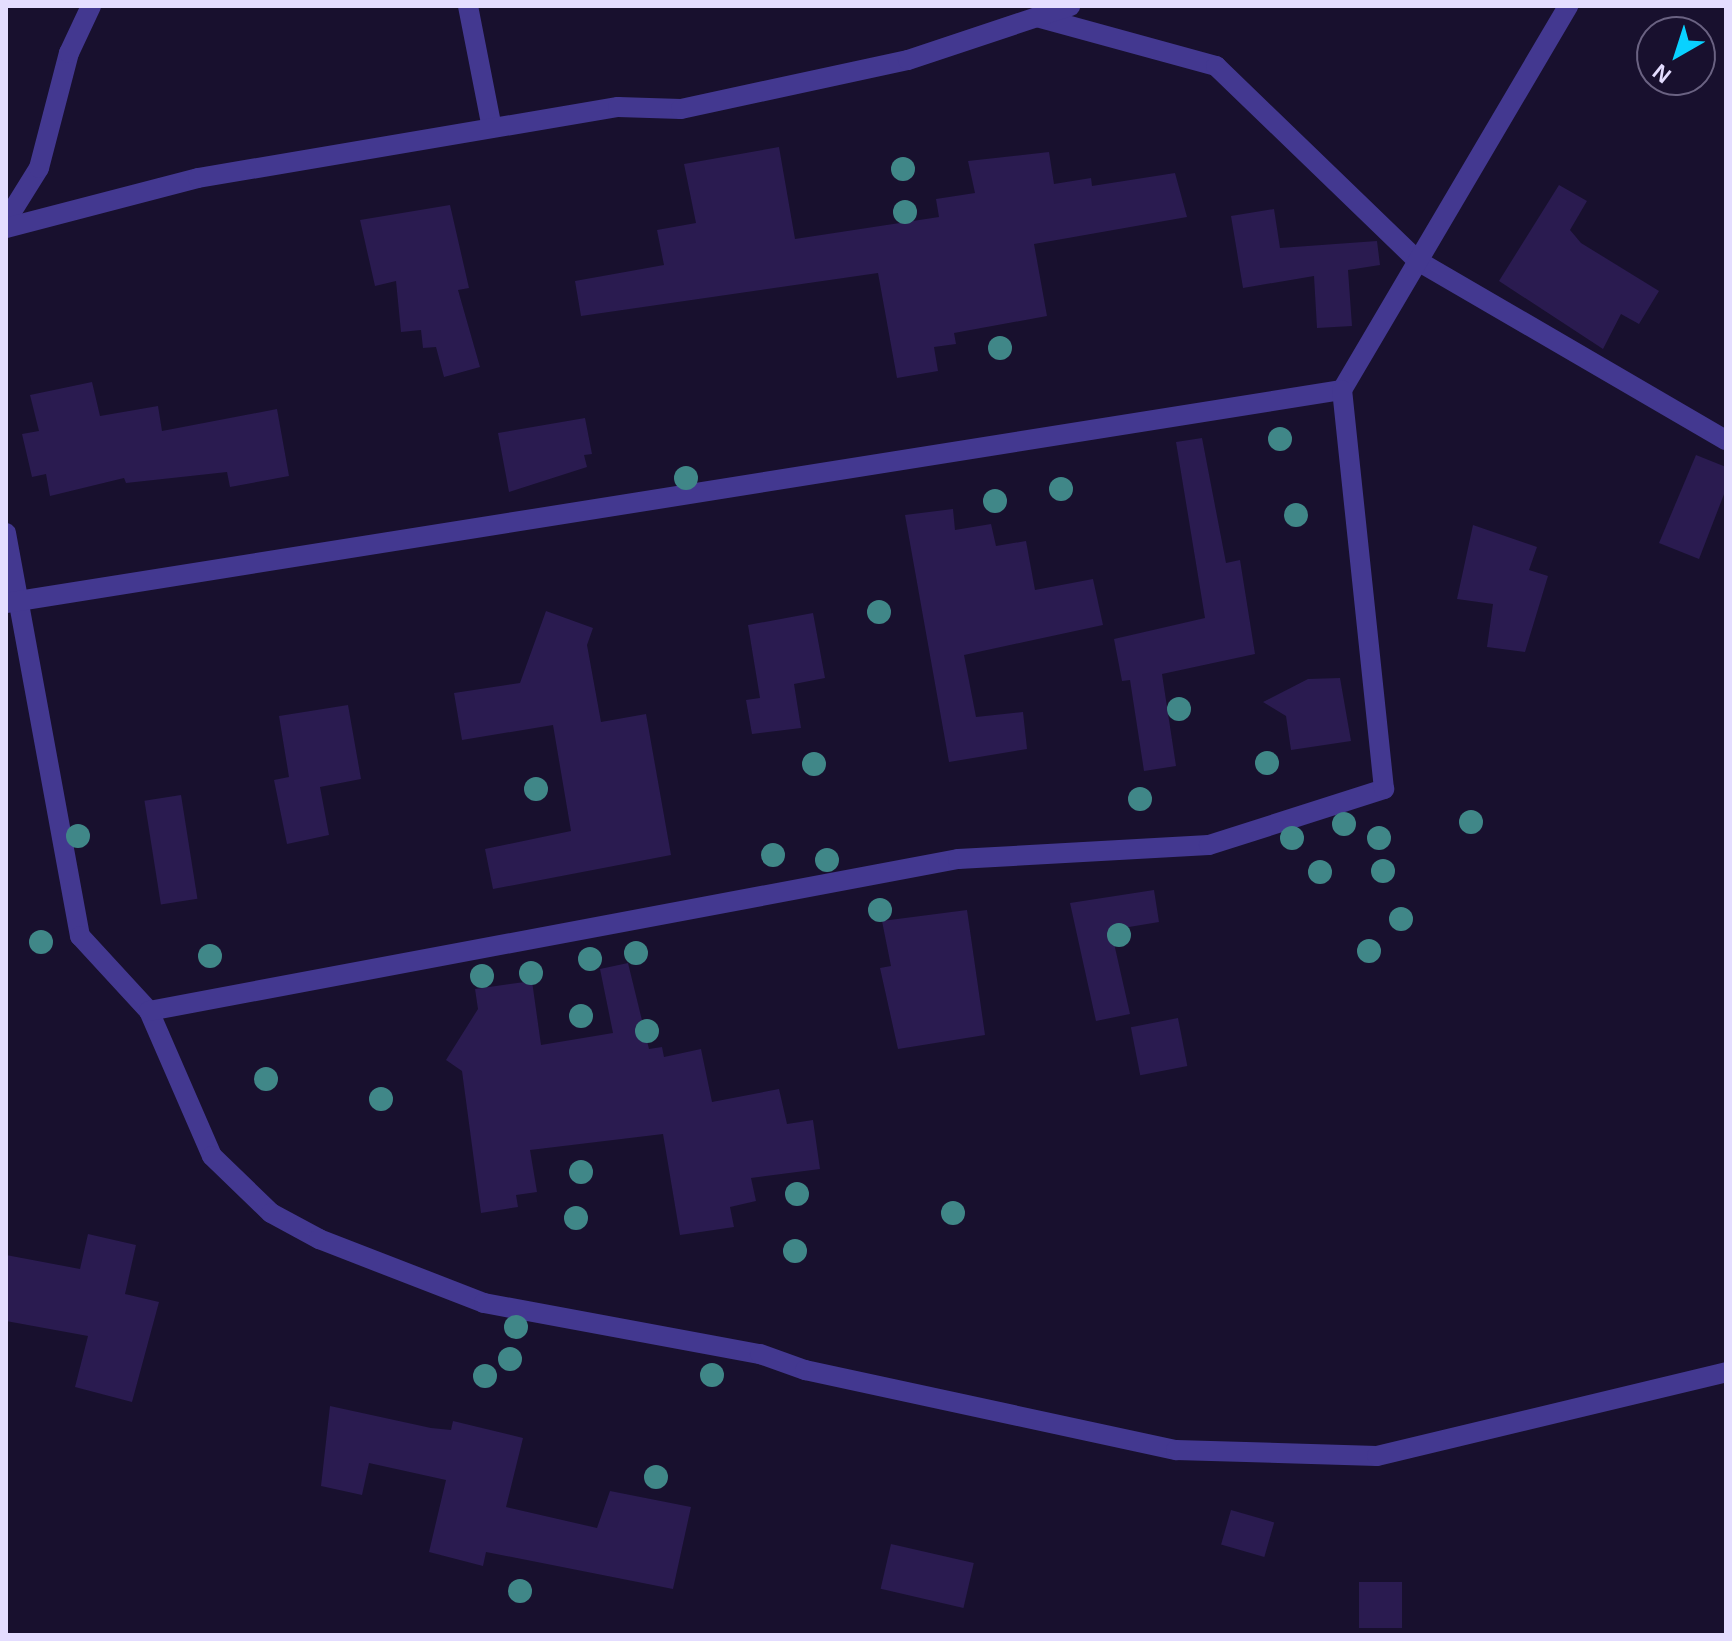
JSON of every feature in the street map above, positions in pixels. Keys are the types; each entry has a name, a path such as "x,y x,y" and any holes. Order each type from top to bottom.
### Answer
{"street":[{"path":"6,221 39,168 69,53 91,6"},
{"path":"468,6 492,128"},
{"path":"6,228 198,178 618,107 681,109 908,60 1070,6"},
{"path":"149,1011 958,859 1209,845 1384,789 1342,390 1568,6"},
{"path":"1037,17 1216,66 1418,261 1726,440"},
{"path":"12,602 1342,390"},
{"path":"6,533 12,602 80,936 149,1011 212,1156 233,1183 319,1239 484,1303 760,1354 805,1370 1176,1450 1377,1456 1726,1372"}],"building":[{"path":"779,147 795,239 939,217 936,199 975,193 968,161 1049,152 1054,184 1091,178 1092,186 1175,173 1187,217 1034,244 1047,316 954,333 956,344 934,347 938,371 897,378 878,273 581,316 575,281 664,265 657,230 696,223 684,164"},
{"path":"1559,185 1587,201 1570,230 1581,243 1659,291 1639,324 1621,314 1603,349 1499,281"},
{"path":"450,205 469,288 458,290 480,367 444,377 436,347 423,348 421,330 401,332 396,281 375,286 360,220"},
{"path":"1274,209 1280,248 1377,241 1380,265 1348,270 1352,326 1317,328 1314,276 1243,288 1231,216"},
{"path":"92,382 100,416 158,406 162,431 277,409 289,476 230,487 227,472 126,483 124,478 50,496 46,474 32,477 22,434 39,431 30,395"},
{"path":"585,418 592,454 584,455 587,467 509,492 498,433"},
{"path":"1202,438 1226,563 1240,560 1255,654 1162,674 1176,766 1144,771 1130,680 1122,681 1114,639 1205,618 1176,442"},
{"path":"1696,455 1726,467 1726,489 1699,559 1659,543"},
{"path":"953,509 955,530 991,524 996,546 1026,541 1035,590 1093,579 1103,625 964,655 976,717 1023,712 1027,749 949,762 905,515"},
{"path":"1473,525 1537,547 1529,570 1548,576 1525,652 1487,647 1493,604 1457,599"},
{"path":"546,611 593,628 587,645 601,722 646,714 671,855 493,889 485,849 571,831 553,725 462,740 454,693 520,683"},
{"path":"813,613 825,678 794,684 801,728 752,734 746,700 760,698 748,625"},
{"path":"1340,678 1351,741 1291,750 1286,716 1263,702 1308,679"},
{"path":"348,705 361,779 320,787 329,835 287,844 274,780 289,777 279,716"},
{"path":"181,795 197,899 161,904 144,801"},
{"path":"1154,890 1159,922 1111,930 1130,1014 1096,1021 1070,903"},
{"path":"967,910 985,1035 898,1049 880,968 891,966 882,921"},
{"path":"628,963 649,1049 662,1047 664,1057 701,1049 712,1102 779,1089 787,1124 813,1120 820,1169 751,1178 756,1201 730,1207 734,1227 680,1235 663,1134 530,1150 537,1192 516,1195 518,1207 481,1213 462,1071 446,1060 478,1009 475,989 532,981 541,1045 613,1033 600,969"},
{"path":"1178,1018 1187,1066 1140,1075 1131,1027"},
{"path":"88,1234 136,1245 125,1294 159,1302 132,1402 75,1387 88,1336 6,1321 6,1255 80,1269"},
{"path":"330,1406 431,1428 451,1430 453,1421 523,1438 506,1507 597,1528 610,1491 691,1507 673,1589 486,1552 483,1566 429,1552 446,1480 369,1463 362,1495 321,1486"},
{"path":"1231,1510 1274,1522 1264,1557 1221,1545"},
{"path":"891,1544 974,1563 963,1608 881,1589"},
{"path":"1359,1582 1402,1582 1402,1628 1359,1628"}]}
